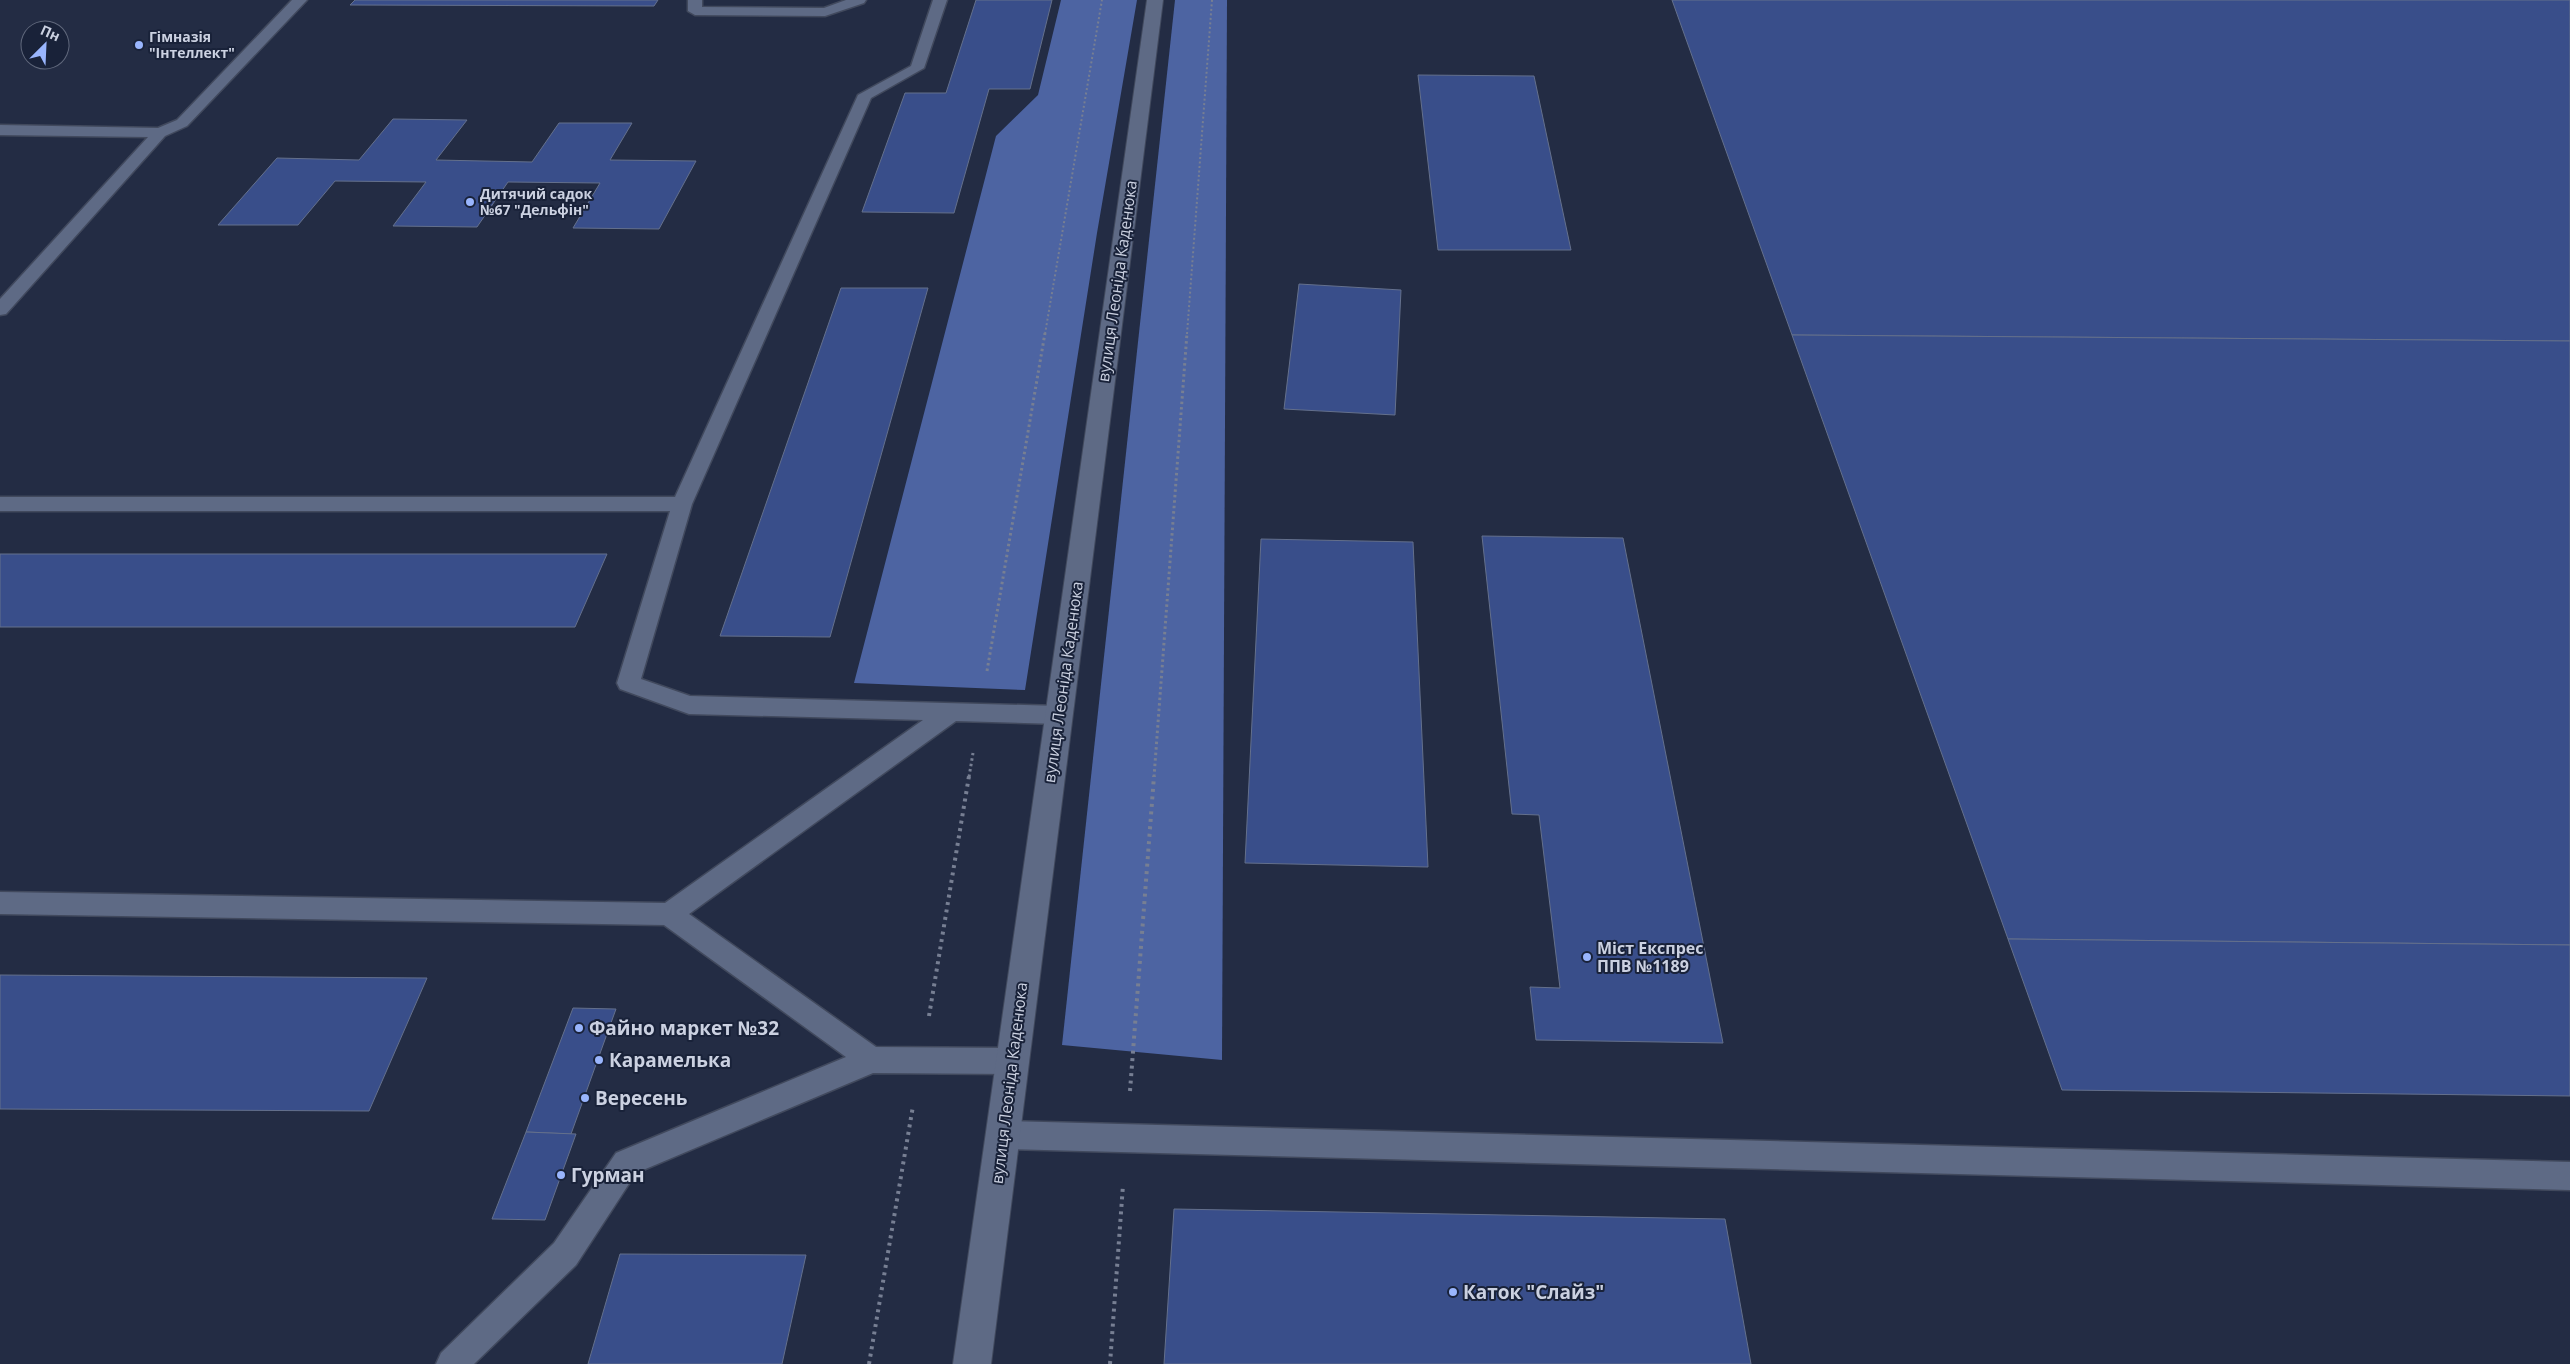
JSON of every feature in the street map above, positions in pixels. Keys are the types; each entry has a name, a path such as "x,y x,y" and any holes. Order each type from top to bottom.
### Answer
{"street":[{"name":"вулиця Леоніда Каденюка","path":"972,1364 1155,0"}],"lane":[{"path":"0,310 160,133 182,123 300,0"},
{"path":"695,0 695,11 825,12 859,0"},
{"path":"940,0 917,68 865,95 682,504 628,683 688,705 1059,715"},
{"path":"0,130 160,133"},
{"path":"0,504 682,504"},
{"path":"669,914 952,712"},
{"path":"0,903 669,914 872,1060"},
{"path":"452,1364 565,1254 626,1163 872,1060 1012,1060"},
{"path":"1003,1135 2570,1176"}],"path":[{"path":"1110,1364 1212,0"}],"shaded area":[{"path":"1061,0 1137,0 1097,233 1025,690 854,683 996,136 1038,95"},
{"path":"1175,0 1227,0 1222,1060 1062,1045"}],"building":[{"path":"355,0 658,0 654,6 350,5"},
{"path":"976,0 1052,0 1030,89 989,89 954,213 862,212 905,93 946,93"},
{"path":"1672,0 2570,0 2570,341 1792,335"},
{"path":"1418,75 1534,76 1571,250 1438,250"},
{"path":"393,119 467,120 436,160 532,162 559,123 632,123 610,160 696,161 659,229 573,228 600,183 508,182 477,227 393,226 426,182 335,181 298,225 218,225 277,158 359,160"},
{"path":"1299,284 1401,290 1395,415 1284,409"},
{"path":"841,288 928,288 830,637 720,636"},
{"path":"1792,335 2570,341 2570,945 2008,939"},
{"path":"1482,536 1623,538 1723,1043 1536,1040 1530,987 1560,988 1539,815 1512,814"},
{"path":"1261,539 1413,542 1428,867 1245,863"},
{"path":"0,554 607,554 575,627 0,627"},
{"path":"2008,939 2570,945 2570,1096 2062,1090"},
{"path":"0,975 427,978 369,1111 0,1109"},
{"path":"573,1008 616,1009 571,1134 526,1132"},
{"path":"526,1132 576,1134 545,1220 492,1219"},
{"name":"Каток \"Слайз\"","path":"1174,1209 1725,1219 1751,1364 1164,1364"},
{"path":"620,1254 806,1255 782,1364 588,1364"}],"place":[{"name":"Гімназія \"Інтеллект\"","path":"139,45"},
{"name":"Дитячий садок №67 \"Дельфін\"","path":"470,202"},
{"name":"Міст Експрес ППВ №1189","path":"1587,957"},
{"name":"Файно маркет №32","path":"579,1028"},
{"name":"Карамелька","path":"599,1060"},
{"name":"Вересень","path":"585,1098"},
{"name":"Гурман","path":"561,1175"},
{"name":"Каток \"Слайз\"","path":"1453,1292"}]}
